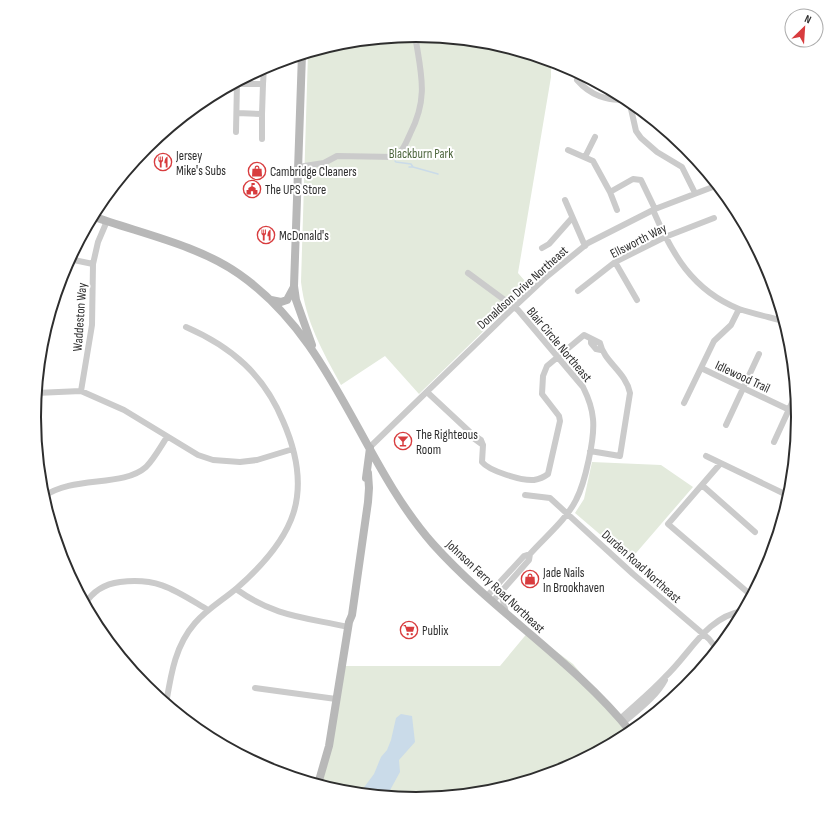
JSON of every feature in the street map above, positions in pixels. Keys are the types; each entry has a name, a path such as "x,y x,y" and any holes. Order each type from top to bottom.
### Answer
{"main road":[{"path":"302,60 294,286 302,318 318,357"},
{"path":"98,218 138,230 219,262 238,273 282,312 318,357"},
{"path":"270,300 281,302 287,300 294,286"},
{"path":"282,312 290,317 302,318"},
{"name":"Johnson Ferry Road Northeast","path":"318,357 335,384 389,482 413,520 450,563 567,665 627,727"},
{"path":"319,779 329,746 349,624 347,614 368,473 370,447"}],"street":[{"path":"298,167 324,163 337,156 395,157 401,153 412,130 423,96 423,86 416,42"},
{"path":"262,139 264,75"},
{"path":"577,80 583,87 606,99 617,101"},
{"path":"247,83 263,84"},
{"path":"236,132 237,88"},
{"path":"631,110 636,131 641,138 657,152 682,167 695,193"},
{"path":"236,113 262,114"},
{"path":"585,157 594,137"},
{"path":"568,150 593,161 610,192 617,210"},
{"path":"610,192 633,180 641,180 665,237 685,271 709,292 739,309 778,319"},
{"name":"Donaldson Drive Northeast","path":"370,447 514,307 585,246 654,209 712,187"},
{"path":"565,200 585,246"},
{"path":"542,248 548,244 572,218"},
{"name":"Ellsworth Way","path":"578,290 615,262 665,237 714,218"},
{"name":"Waddeston Way","path":"81,391 92,325 94,264 98,242 107,222"},
{"path":"75,261 94,264"},
{"path":"615,262 637,300"},
{"name":"Blair Circle Northeast","path":"468,272 514,307 583,387 588,397 594,419 590,451 583,486 576,501 530,554 524,556 490,599"},
{"path":"684,402 714,341 731,325 739,309"},
{"path":"167,697 174,661 179,648 195,623 208,610 236,589 275,549 286,532 294,514 298,501 299,484 293,449 281,415 264,384 248,367 229,351 201,333 186,327"},
{"path":"427,392 483,445 482,462 486,467 532,480 539,479 548,474 558,425 554,417 554,410 542,394 543,376 547,366 584,335 591,339 596,339 600,342 601,350 624,378 630,393 620,456 590,451"},
{"path":"726,425 759,354"},
{"name":"Idlewood Trail","path":"701,368 789,409"},
{"path":"42,393 81,391 124,410 198,455 213,460 226,462 257,460 293,449"},
{"path":"774,442 791,406"},
{"path":"49,494 61,487 117,478 138,472 146,466 167,437"},
{"path":"706,456 783,493"},
{"path":"720,464 703,486 694,493 668,524 747,592"},
{"path":"703,486 755,532"},
{"name":"Durden Road Northeast","path":"525,495 550,498 714,646"},
{"name":"Blair Circle Northeast","path":"490,599 501,592 529,560 530,554"},
{"path":"88,599 91,595 112,583 144,580 172,589 208,610"},
{"path":"236,589 260,605 279,612 305,620 349,624"},
{"path":"501,592 507,614"},
{"path":"622,721 662,687 666,676 686,651 719,620 731,613 736,612"},
{"path":"255,688 336,700"}],"green space":[{"name":"Blackburn Park","path":"416,42 465,45 489,49 537,62 551,67 551,77 518,273 531,288 504,311 419,394 385,356 341,385 316,336 303,297 301,282 308,58 343,49 367,45"},
{"path":"592,462 661,465 693,487 630,560 575,513 584,499"},
{"path":"529,631 573,664 627,727 603,742 560,763 537,772 489,785 465,789 416,792 367,789 318,779 344,666 500,666"}],"water":[{"path":"401,714 412,716 415,742 399,760 400,772 390,791 363,788 374,774 381,757 387,750 396,718"}],"waterway":[{"path":"395,161 411,164 413,167 438,174"}],"place":[{"name":"Jersey Mike's Subs","path":"163,162"},
{"name":"Cambridge Cleaners","path":"257,171"},
{"name":"The UPS Store","path":"252,189"},
{"name":"McDonald's","path":"266,235"},
{"name":"The Righteous Room","path":"403,441"},
{"name":"Jade Nails In Brookhaven","path":"530,579"},
{"name":"Publix","path":"409,630"}]}
